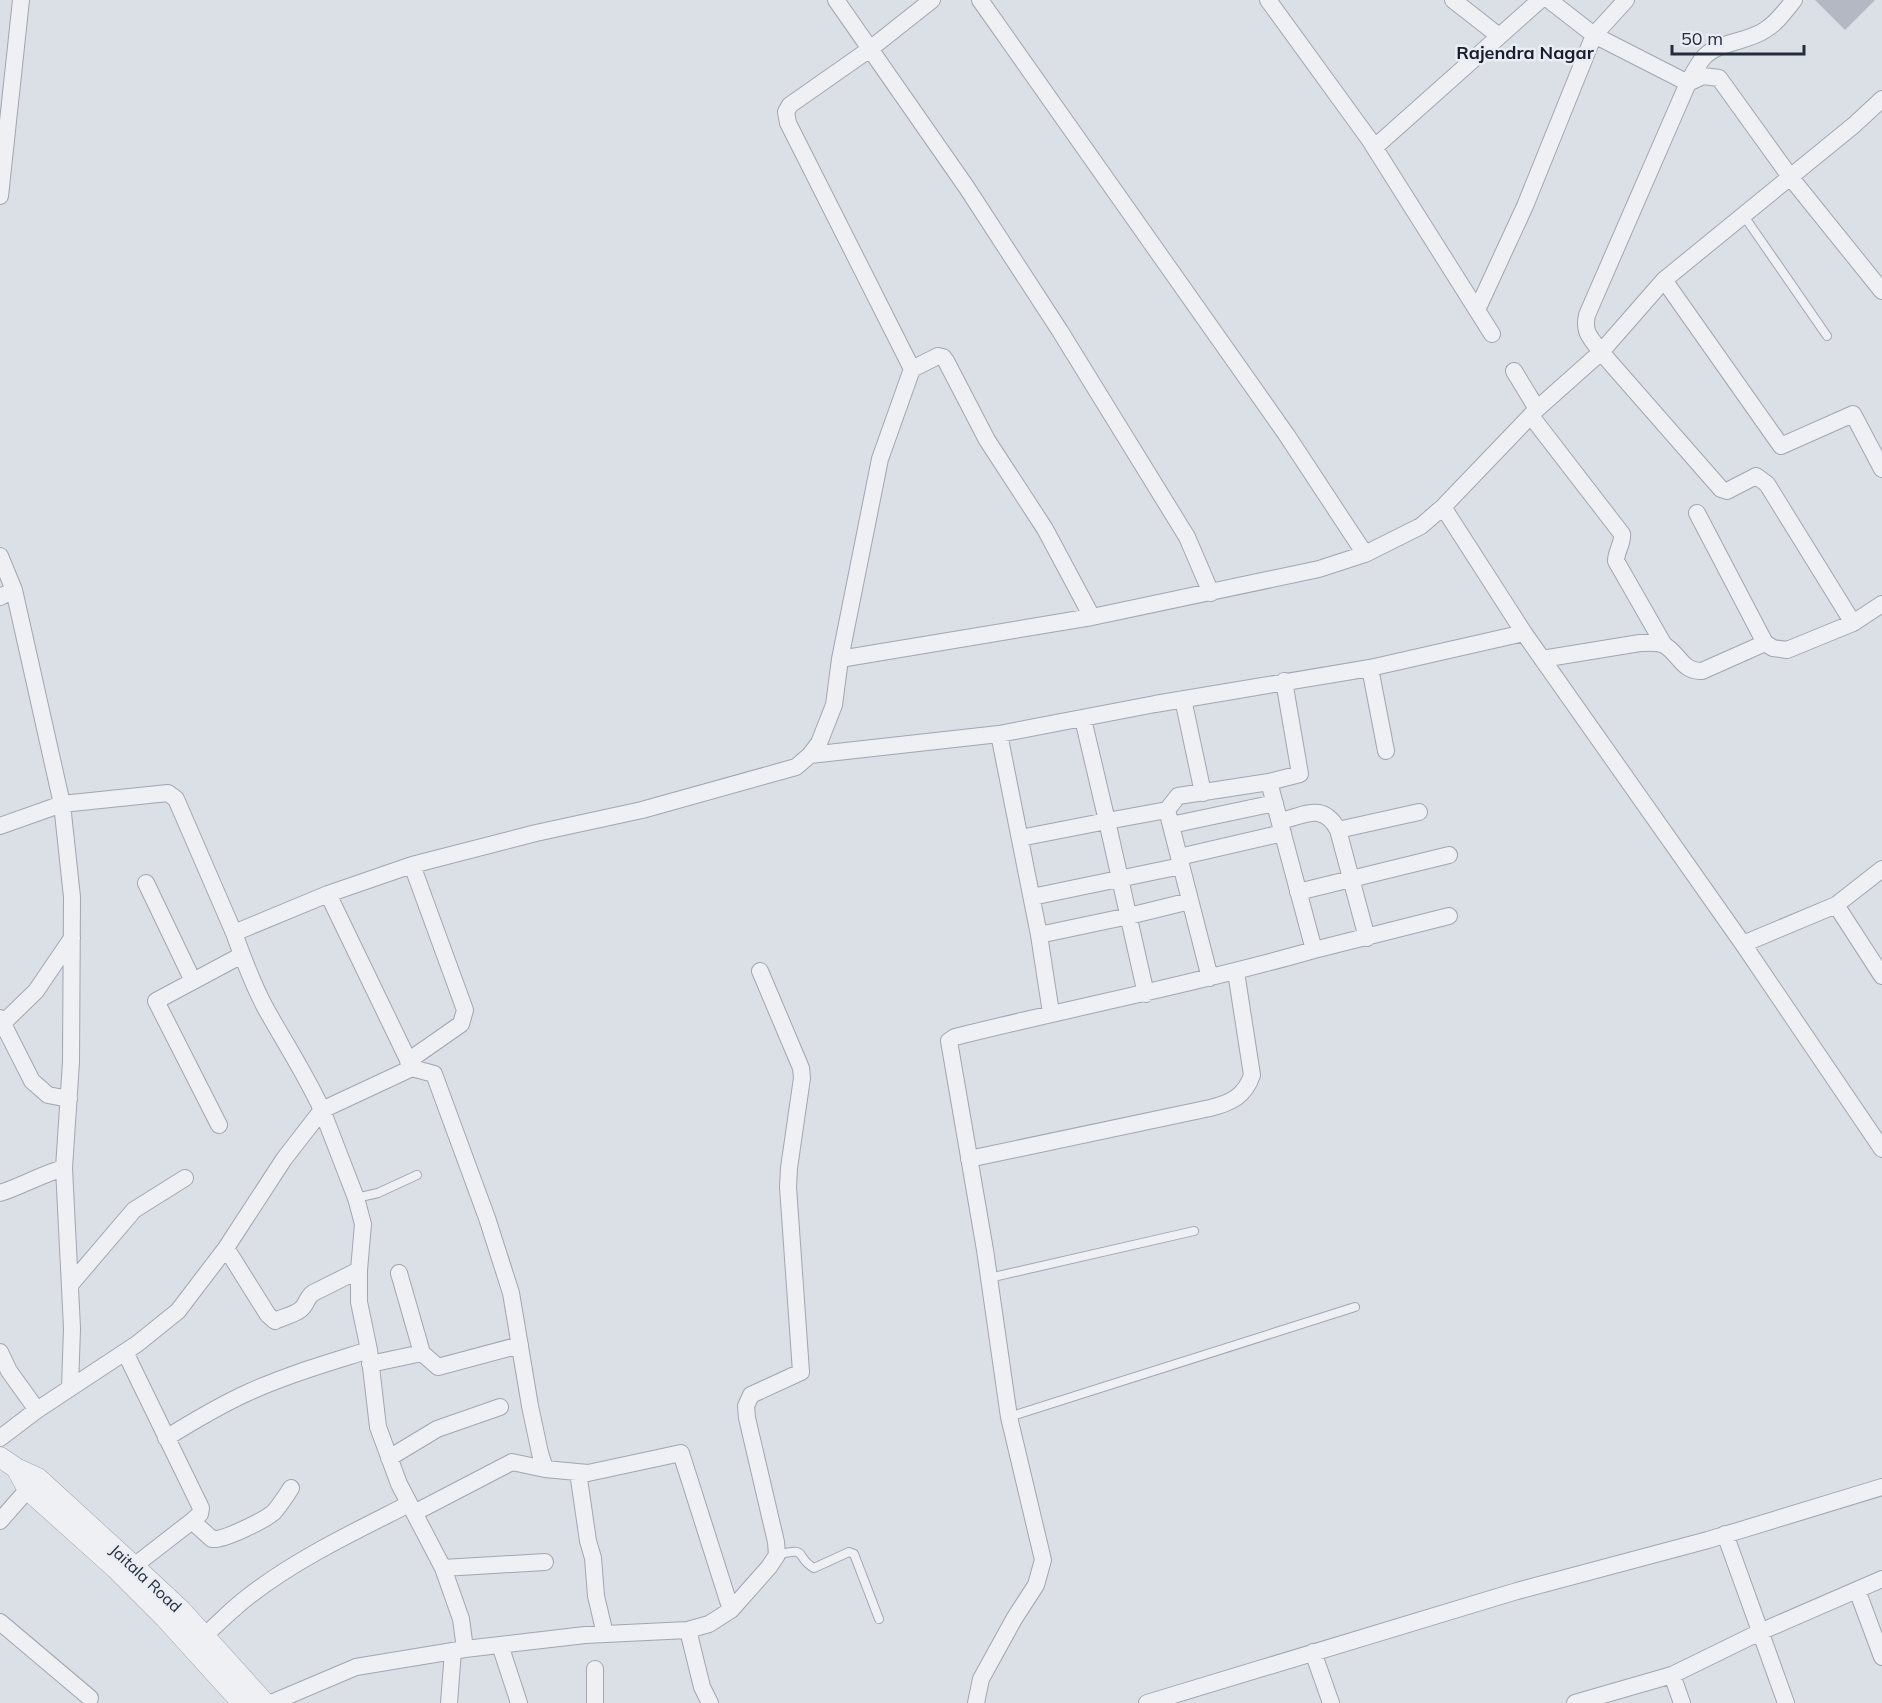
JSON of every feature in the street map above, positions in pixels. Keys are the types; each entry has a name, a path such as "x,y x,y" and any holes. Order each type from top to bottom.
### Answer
{"street":[{"path":"0,196 21,0"},
{"path":"836,0 967,188 1060,331 1187,537 1211,593"},
{"path":"912,369 788,123 786,111 790,105 870,49 932,0"},
{"path":"980,0 1286,434 1365,554"},
{"path":"1268,0 1375,147 1492,334"},
{"path":"1454,0 1499,36"},
{"path":"1375,147 1540,0"},
{"path":"1549,0 1594,35 1688,83"},
{"path":"1478,310 1525,206 1594,35 1626,0"},
{"path":"1794,0 1764,32 1706,55 1688,83 1584,326 1601,352 1720,489 1727,491 1756,476 1767,484 1853,623"},
{"path":"1688,83 1703,76 1719,78 1791,178 1882,291"},
{"path":"840,659 1092,617 1319,569 1365,554 1421,526 1443,507 1534,412 1601,352 1664,280 1854,126 1882,99"},
{"path":"1664,280 1781,446 1853,414 1882,469"},
{"path":"234,933 328,894 412,865 536,833 653,807 796,767 810,755 826,729 834,705 840,659 880,459 912,369 938,356 946,360 987,440 1045,529 1092,617"},
{"path":"1514,371 1534,412 1622,534 1616,561 1664,645 1695,672 1765,643"},
{"path":"1443,507 1524,633 1743,944 1882,1149"},
{"path":"1697,513 1765,643 1773,648 1787,650 1853,623 1882,604"},
{"path":"0,556 7,593 62,804 72,897 69,1099 64,1168 72,1328 70,1388"},
{"path":"810,755 999,734 1284,681 1370,668 1524,633"},
{"path":"1542,659 1640,643 1664,645"},
{"path":"1370,668 1386,751"},
{"path":"1210,978 1169,818 1179,796 1269,782 1300,774 1284,681"},
{"path":"1183,699 1203,793"},
{"path":"1083,719 1146,993"},
{"path":"999,734 1040,935 1051,1013"},
{"path":"1269,782 1314,950"},
{"path":"0,826 62,804 168,793 176,799 265,1007 307,1079 322,1110 356,1198 363,1224 359,1302 370,1357 378,1427 399,1484 443,1568 461,1618 459,1650 449,1703"},
{"path":"1020,838 1107,821 1169,818 1275,803"},
{"path":"1032,897 1121,879 1281,827 1318,812 1326,815 1338,830 1367,938"},
{"path":"1338,830 1419,812"},
{"path":"1298,892 1449,855"},
{"path":"0,1438 37,1410 137,1344 178,1311 226,1248 284,1159 322,1110 410,1064 461,1024 465,1010 412,865"},
{"path":"1743,944 1836,905 1882,869"},
{"path":"146,882 193,981"},
{"path":"328,894 410,1064 434,1074 488,1218 512,1293 530,1406 545,1469"},
{"path":"1040,935 1190,901"},
{"path":"1836,905 1882,976"},
{"path":"976,1703 981,1680 1014,1619 1036,1585 1043,1560 1009,1417 989,1278 949,1041 955,1037 1051,1013 1236,972 1449,916"},
{"path":"69,1099 48,1095 32,1081 1,1023 36,991 72,938"},
{"path":"219,1125 156,1005 156,1001 242,956"},
{"path":"271,1703 356,1667 500,1645 605,1634 688,1630 709,1624 731,1610 769,1567 777,1555 777,1542 746,1406 751,1395 801,1372 788,1187 802,1078 801,1068 760,971"},
{"path":"969,1159 1228,1104 1248,1087 1252,1075 1236,972"},
{"path":"0,1193 43,1174 64,1168"},
{"path":"70,1285 134,1209 185,1178"},
{"path":"226,1248 268,1315 275,1321 301,1310 308,1296 359,1270"},
{"path":"399,1273 422,1353 438,1367 520,1345"},
{"path":"0,1352 19,1387 37,1410"},
{"path":"125,1352 201,1508 200,1514 192,1521 134,1566"},
{"path":"166,1438 214,1409 249,1392 315,1367 370,1357 422,1353"},
{"path":"389,1458 437,1429 500,1407"},
{"path":"204,1636 248,1596 325,1545 412,1509 512,1462 545,1469 578,1472 597,1471 681,1454 731,1610"},
{"name":"Jaitala Road","path":"8,1462 134,1566 181,1610 265,1703"},
{"path":"578,1472 588,1541 593,1558 596,1596 605,1634"},
{"path":"0,1521 33,1484"},
{"name":"Jaitala Road","path":"33,1484 165,1618 242,1703"},
{"path":"192,1521 212,1539 221,1539 274,1511 291,1488"},
{"path":"1147,1703 1517,1591 1881,1492"},
{"path":"1725,1534 1786,1703"},
{"path":"443,1568 546,1562"},
{"path":"1575,1703 1672,1675 1760,1632 1882,1579"},
{"path":"1857,1590 1882,1658"},
{"path":"0,1623 90,1698"},
{"path":"688,1630 702,1687 710,1703"},
{"path":"500,1645 519,1703"},
{"path":"1312,1652 1331,1703"},
{"path":"595,1669 595,1703"},
{"path":"1672,1675 1682,1703"}],"lane":[{"path":"1744,216 1827,336"},
{"path":"356,1198 378,1193 417,1175"},
{"path":"989,1278 1194,1231"},
{"path":"1009,1417 1355,1308"},
{"path":"777,1555 794,1550 799,1552 809,1566 814,1568 849,1552 854,1554 879,1619"}],"building":[{"path":"1815,0 1875,0 1845,30"}],"district":[{"name":"Rajendra Nagar","path":"1525,52"}]}
